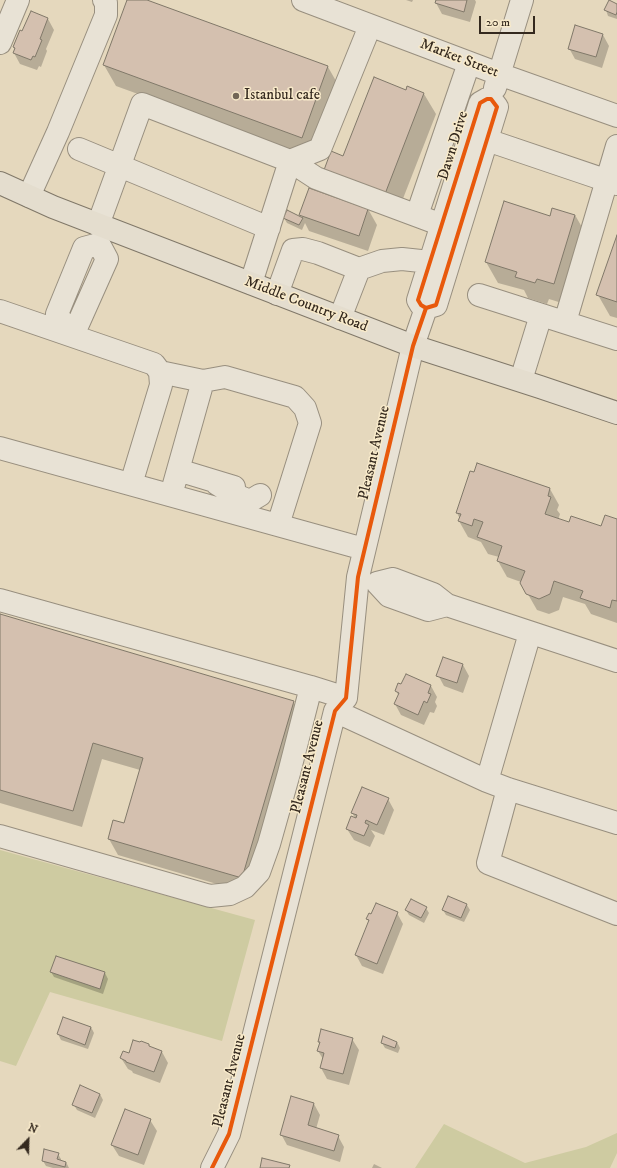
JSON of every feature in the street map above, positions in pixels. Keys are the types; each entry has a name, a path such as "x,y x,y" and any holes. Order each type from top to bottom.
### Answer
{"main road":[{"name":"Middle Country Road","path":"0,184 53,207 101,232 251,283 413,346 521,380 617,413"}],"street":[{"path":"0,43 18,0"},
{"path":"29,196 58,132 104,21 106,15 106,3 104,0"},
{"name":"Market Street","path":"303,0 469,63 617,116"},
{"name":"Dawn Drive","path":"491,99 522,0"},
{"path":"290,161 320,149 370,26"},
{"path":"417,215 469,63"},
{"name":"Dawn Drive","path":"486,99 491,99 497,108 436,305 426,308 421,305 418,300 480,103 486,99"},
{"path":"64,329 78,324 107,259 101,232 120,166 142,104 290,161 316,178 442,225"},
{"path":"487,140 612,182"},
{"path":"565,322 612,182 617,146"},
{"path":"79,149 120,166 267,233 293,250 303,249 318,252 359,269 382,261 402,260 430,262"},
{"path":"251,283 290,161"},
{"path":"278,294 293,250"},
{"path":"340,318 359,269"},
{"path":"479,295 617,339"},
{"name":"Dawn Drive","path":"413,346 426,308"},
{"path":"0,310 64,329 154,364 160,372 161,385 131,484"},
{"path":"521,380 541,315"},
{"name":"Pleasant Avenue","path":"212,1168 229,1134 340,704 367,580 364,549 413,346"},
{"path":"160,372 202,381 225,377 295,398 305,408 310,423 278,525"},
{"path":"171,495 202,381"},
{"path":"0,448 364,549"},
{"path":"178,470 211,480 232,494 250,501 249,492 284,502"},
{"path":"367,580 393,579 433,594 447,605 617,661"},
{"path":"0,600 310,687 487,781 617,823"},
{"path":"487,781 530,632"},
{"path":"0,836 210,896 230,894 245,887 259,872 270,844 310,687"},
{"path":"508,789 488,863 617,914"}],"shaded area":[{"path":"0,850 255,920 222,1041 50,992 16,1066 0,1061"},
{"path":"444,1124 525,1163 586,1147 617,1133 617,1153 610,1168 415,1168"}],"building":[{"path":"127,0 147,0 328,66 302,138 103,65"},
{"path":"436,0 467,0 464,12 435,3"},
{"path":"609,0 617,4 616,15 604,10"},
{"path":"31,11 48,18 40,39 42,40 35,57 33,56 31,60 13,53 15,48 13,47 20,30 22,31"},
{"path":"575,25 603,34 596,57 568,49"},
{"path":"374,77 406,90 407,86 424,93 385,194 324,170 331,151 343,156"},
{"path":"309,188 368,209 359,236 299,215"},
{"path":"504,201 550,216 552,208 575,215 554,284 537,279 535,283 515,277 517,272 485,262"},
{"path":"287,210 303,218 299,225 283,218"},
{"path":"617,235 617,302 596,295"},
{"path":"477,463 550,488 548,496 551,497 545,514 569,522 571,516 601,526 605,515 617,519 617,601 612,600 610,608 580,598 583,591 554,581 550,594 539,599 526,594 520,583 525,571 497,561 502,546 477,537 483,522 474,519 472,526 458,521 461,514 456,513 470,471 474,472"},
{"path":"0,614 294,701 242,878 108,839 113,820 124,823 143,758 93,743 73,811 0,790"},
{"path":"443,657 463,664 457,683 436,676"},
{"path":"406,674 431,685 428,693 431,694 427,703 424,701 418,715 394,704 399,693 395,691 398,683 401,684"},
{"path":"362,787 389,798 377,825 366,820 365,823 369,825 364,836 346,829 351,816 356,818 357,815 351,813"},
{"path":"448,896 467,904 461,918 442,910"},
{"path":"411,899 427,907 421,918 405,910"},
{"path":"376,903 398,912 377,964 355,955 369,920 366,919 369,913 371,914"},
{"path":"56,956 105,972 100,989 50,972"},
{"path":"63,1017 91,1027 85,1045 57,1034"},
{"path":"321,1029 353,1038 343,1074 320,1068 324,1053 317,1051 320,1042 318,1042"},
{"path":"383,1036 397,1042 395,1048 381,1043"},
{"path":"133,1040 149,1044 149,1046 162,1051 154,1072 126,1062 120,1058 123,1051 129,1053"},
{"path":"80,1085 100,1094 92,1113 72,1105"},
{"path":"291,1096 314,1103 308,1125 339,1135 334,1151 280,1135"},
{"path":"125,1109 151,1119 138,1155 111,1145"},
{"path":"44,1149 59,1153 57,1159 66,1162 65,1167 42,1161"},
{"path":"262,1158 290,1165 289,1168 260,1168"}],"cycle path":[{"path":"487,99 491,99 497,107 436,305 426,308 421,305 418,300 480,103 487,99"},
{"path":"212,1168 229,1134 335,711 346,698 358,577 413,346 426,308"}],"place":[{"name":"Istanbul cafe","path":"236,96"}]}
